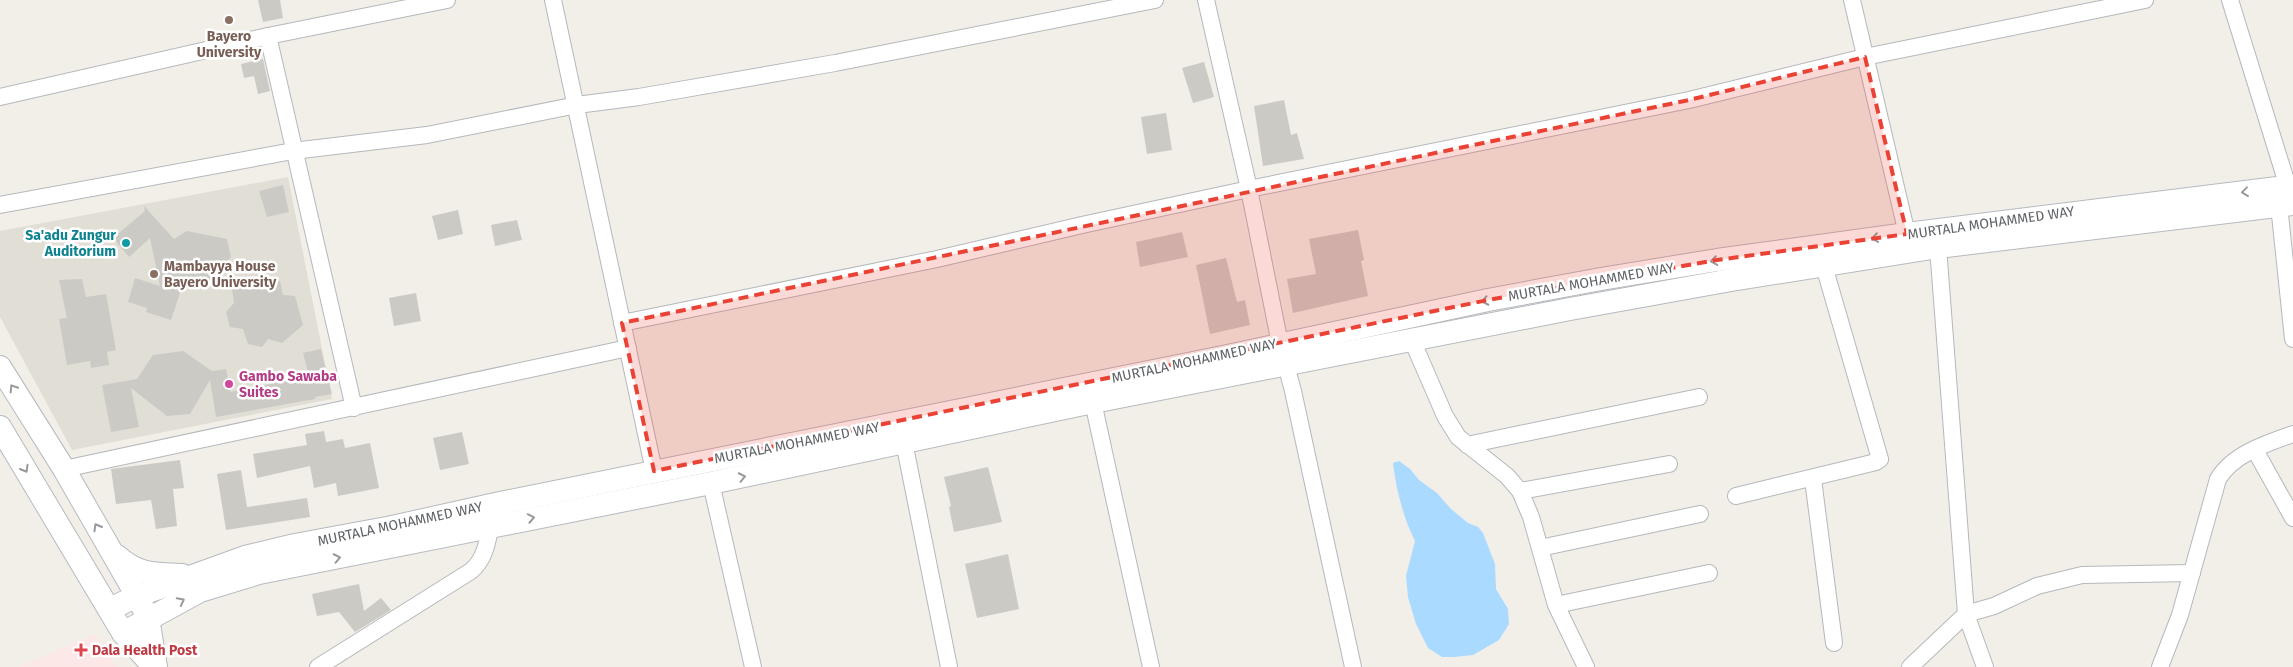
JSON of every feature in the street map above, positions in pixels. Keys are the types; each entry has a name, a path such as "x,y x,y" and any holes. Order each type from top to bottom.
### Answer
{"main road":[{"name":"MURTALA MOHAMMED WAY","path":"110,609 137,596 245,557 295,545 392,528 1488,300 1717,260 1906,234 2288,196"},
{"name":"MURTALA MOHAMMED WAY","path":"123,633 200,591 259,573 491,525 711,483 1093,402 1731,280 1938,247 2288,196"},
{"path":"0,367 64,469 137,596 148,618 155,667"},
{"path":"3,442 110,609 123,633 155,667"},
{"path":"111,552 128,567 142,572 193,575"}],"street":[{"path":"0,97 268,36 447,0"},
{"path":"553,0 654,472"},
{"path":"0,204 292,151 427,135 577,105 639,97 835,63 1155,0"},
{"path":"1206,0 1280,344"},
{"path":"1852,0 1906,234"},
{"path":"622,324 937,259 1082,225 1248,190 1689,100 1866,57 2145,0"},
{"path":"2230,0 2288,196 2293,339"},
{"path":"268,36 292,151 354,408"},
{"path":"1938,247 1966,614 1984,667"},
{"path":"1736,496 1813,479 1876,462 1880,459 1824,266"},
{"path":"1412,340 1445,416 1458,437 1507,476 1520,491 1531,517 1556,605 1586,667"},
{"path":"64,469 628,348"},
{"path":"1286,365 1353,667"},
{"path":"1467,445 1699,397"},
{"path":"1093,402 1151,667"},
{"path":"2160,667 2180,615 2218,479 2232,463 2269,442 2293,434"},
{"path":"904,442 949,667"},
{"path":"2255,450 2293,518"},
{"path":"1520,491 1669,464"},
{"path":"1813,479 1834,643"},
{"path":"711,483 753,667"},
{"path":"1540,548 1700,514"},
{"path":"318,667 478,565 484,554 491,525"},
{"path":"1556,605 1709,573"},
{"path":"1910,667 1966,614 1994,606 2037,586 2082,575 2192,573"}],"highlighted area":[{"path":"1865,57 1907,234 1717,260 1488,300 654,471 622,323 1689,100"}],"shaded area":[{"name":"Mambayya House Bayero University","path":"288,177 332,399 72,450 0,317 0,231"},
{"name":"Dala Health Post","path":"95,634 117,667 18,667"}],"water":[{"path":"1399,461 1410,469 1419,480 1437,493 1451,509 1468,523 1478,527 1483,533 1495,564 1496,589 1508,609 1509,624 1499,640 1473,655 1442,657 1428,648 1416,624 1408,597 1406,576 1415,541 1404,513 1396,483 1393,463"}],"building":[{"path":"258,0 280,0 283,18 263,22"},
{"path":"263,59 270,91 258,94 254,76 244,78 241,64"},
{"path":"1204,62 1214,97 1193,103 1182,68"},
{"path":"1284,100 1291,135 1297,133 1304,159 1263,166 1254,106"},
{"path":"1166,113 1172,150 1147,154 1141,117"},
{"path":"283,185 289,212 267,217 259,191"},
{"path":"144,206 174,239 187,231 227,239 231,257 201,289 194,289 183,284 171,320 146,312 147,308 128,302 135,278 160,286 150,238 129,257 113,238 145,211"},
{"path":"458,210 463,234 438,240 432,216"},
{"path":"517,220 522,240 495,246 491,225"},
{"path":"1358,230 1364,260 1361,261 1368,296 1293,313 1287,279 1316,274 1309,239"},
{"path":"1182,232 1188,257 1140,267 1136,242"},
{"path":"1226,258 1237,302 1245,300 1250,325 1210,334 1196,265"},
{"path":"266,277 280,281 283,295 295,296 303,325 282,343 268,339 262,347 248,344 243,329 230,327 226,312 234,303 232,289 244,281 255,285"},
{"path":"82,279 86,297 106,294 116,350 107,352 109,365 91,368 90,361 67,365 59,319 67,318 59,280"},
{"path":"416,293 421,321 394,326 389,298"},
{"path":"321,349 332,394 315,397 315,399 216,417 210,380 190,414 167,416 131,388 139,427 111,432 102,385 137,379 153,355 183,351 212,371 226,369 230,392 309,376 303,353"},
{"path":"324,431 326,442 343,439 345,448 370,443 379,488 338,496 336,483 314,488 310,466 257,478 253,454 307,445 305,434"},
{"path":"462,432 469,464 440,470 433,438"},
{"path":"180,460 184,488 173,489 177,526 156,529 151,500 116,504 111,469"},
{"path":"988,467 1002,522 954,532 949,507 951,506 944,477"},
{"path":"241,470 247,507 307,498 310,517 226,530 217,474"},
{"path":"1008,554 1019,609 977,618 965,564"},
{"path":"359,584 364,611 381,598 391,610 355,632 339,612 317,616 312,594"}],"place":[{"name":"Bayero University","path":"229,20"},
{"name":"Sa'adu Zungur Auditorium","path":"126,243"},
{"name":"Mambayya House Bayero University","path":"154,274"},
{"name":"Gambo Sawaba Suites","path":"229,384"},
{"name":"Dala Health Post","path":"81,650"}]}
